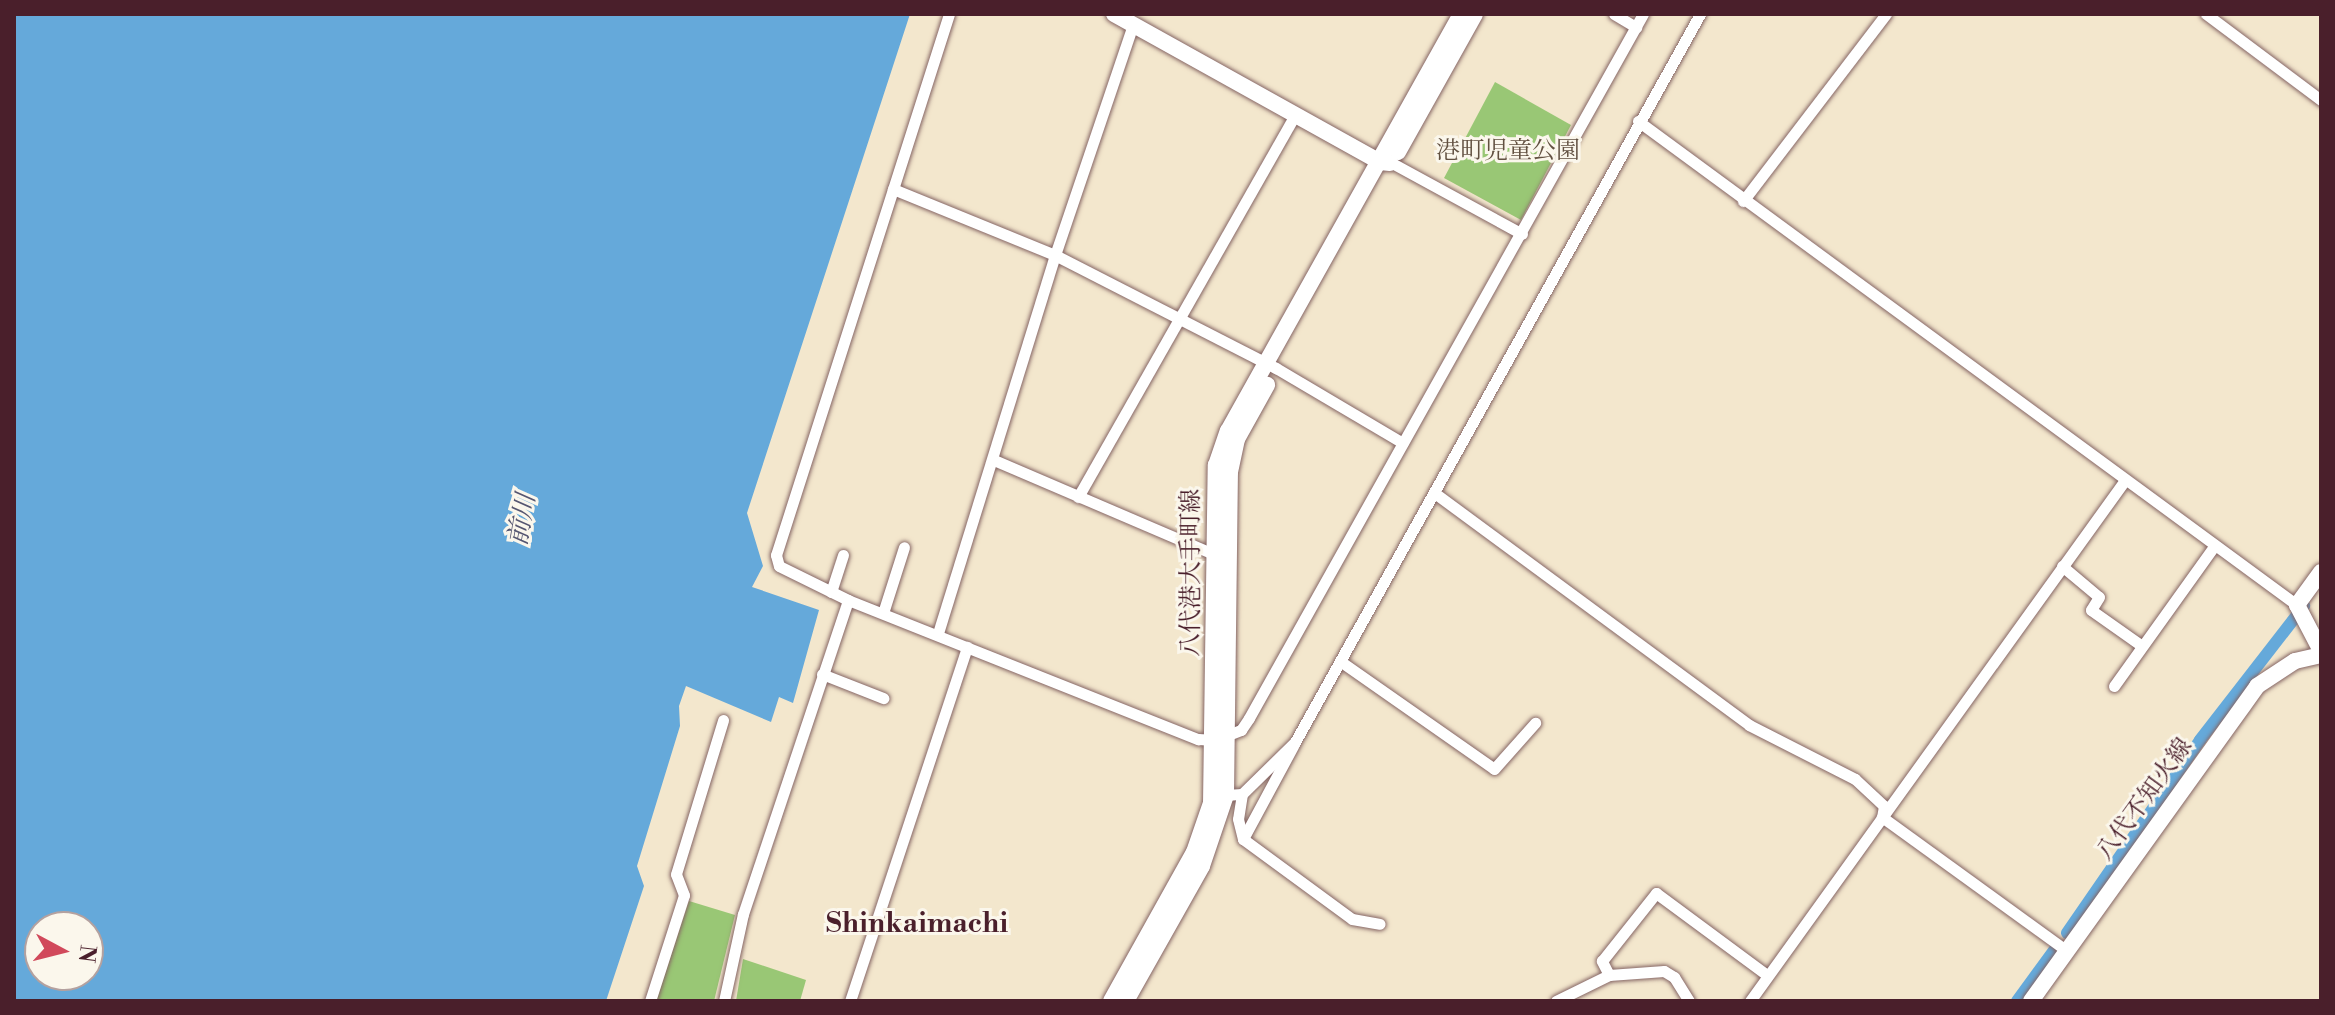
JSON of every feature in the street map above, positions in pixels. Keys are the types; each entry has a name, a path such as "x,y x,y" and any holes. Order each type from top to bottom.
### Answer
{"main road":[{"path":"1114,14 1132,27 1386,163"},
{"path":"1386,163 1461,14"},
{"path":"1386,163 1475,14"},
{"name":"八代港大手町線","path":"1111,1001 1203,832 1211,803 1222,738 1221,558 1216,465 1228,431 1270,367 1386,163"},
{"path":"2318,647 2298,606 2321,572"},
{"name":"八代不知火線","path":"2031,1001 2257,686 2318,647"},
{"name":"八代港大手町線","path":"1126,1001 1202,866 1234,794 1222,738"}],"street":[{"path":"949,14 776,555 786,573 1198,739 1222,738 1249,718 1643,14"},
{"path":"1614,14 1636,27"},
{"path":"1243,839 1700,14"},
{"path":"1743,201 1886,14"},
{"path":"2206,14 2321,100"},
{"path":"938,633 1055,255 1132,27"},
{"path":"1078,497 1295,115"},
{"path":"1638,121 2298,606"},
{"path":"1386,163 1522,234"},
{"path":"893,189 1055,255 1270,367 1403,443"},
{"path":"994,460 1221,558"},
{"path":"1750,1001 2125,480"},
{"path":"1436,494 1749,725 1855,779 1884,806 1882,817"},
{"path":"2114,686 2215,545"},
{"path":"883,613 904,547"},
{"path":"831,592 843,555"},
{"path":"2062,566 2099,597 2091,610 2142,646"},
{"path":"724,1001 743,914 848,600"},
{"path":"850,1001 967,647"},
{"path":"1340,661 1494,769 1535,723"},
{"path":"822,674 883,698"},
{"path":"650,1001 684,895 676,874 723,720"},
{"path":"1295,742 1234,794 1243,839 1352,919 1380,924"},
{"path":"1882,817 2066,950"},
{"path":"1609,975 1602,961 1656,893 1768,976"},
{"path":"1556,1001 1609,975 1664,971 1674,977 1689,1001"}],"green space":[{"name":"港町児童公園","path":"1495,82 1571,125 1521,220 1444,178"},
{"path":"689,901 735,915 714,1001 656,1001"},
{"path":"743,959 806,980 800,1001 736,1001"}],"water":[{"name":"前川","path":"14,14 910,14 747,513 763,566 752,587 819,610 793,703 779,697 771,722 686,686 679,706 680,726 637,866 644,886 606,1001 14,1001"}],"waterway":[{"path":"2067,933 2200,740 2304,606"},
{"path":"2017,1001 2055,949"}],"district":[{"name":"Shinkaimachi","path":"917,924"}]}
